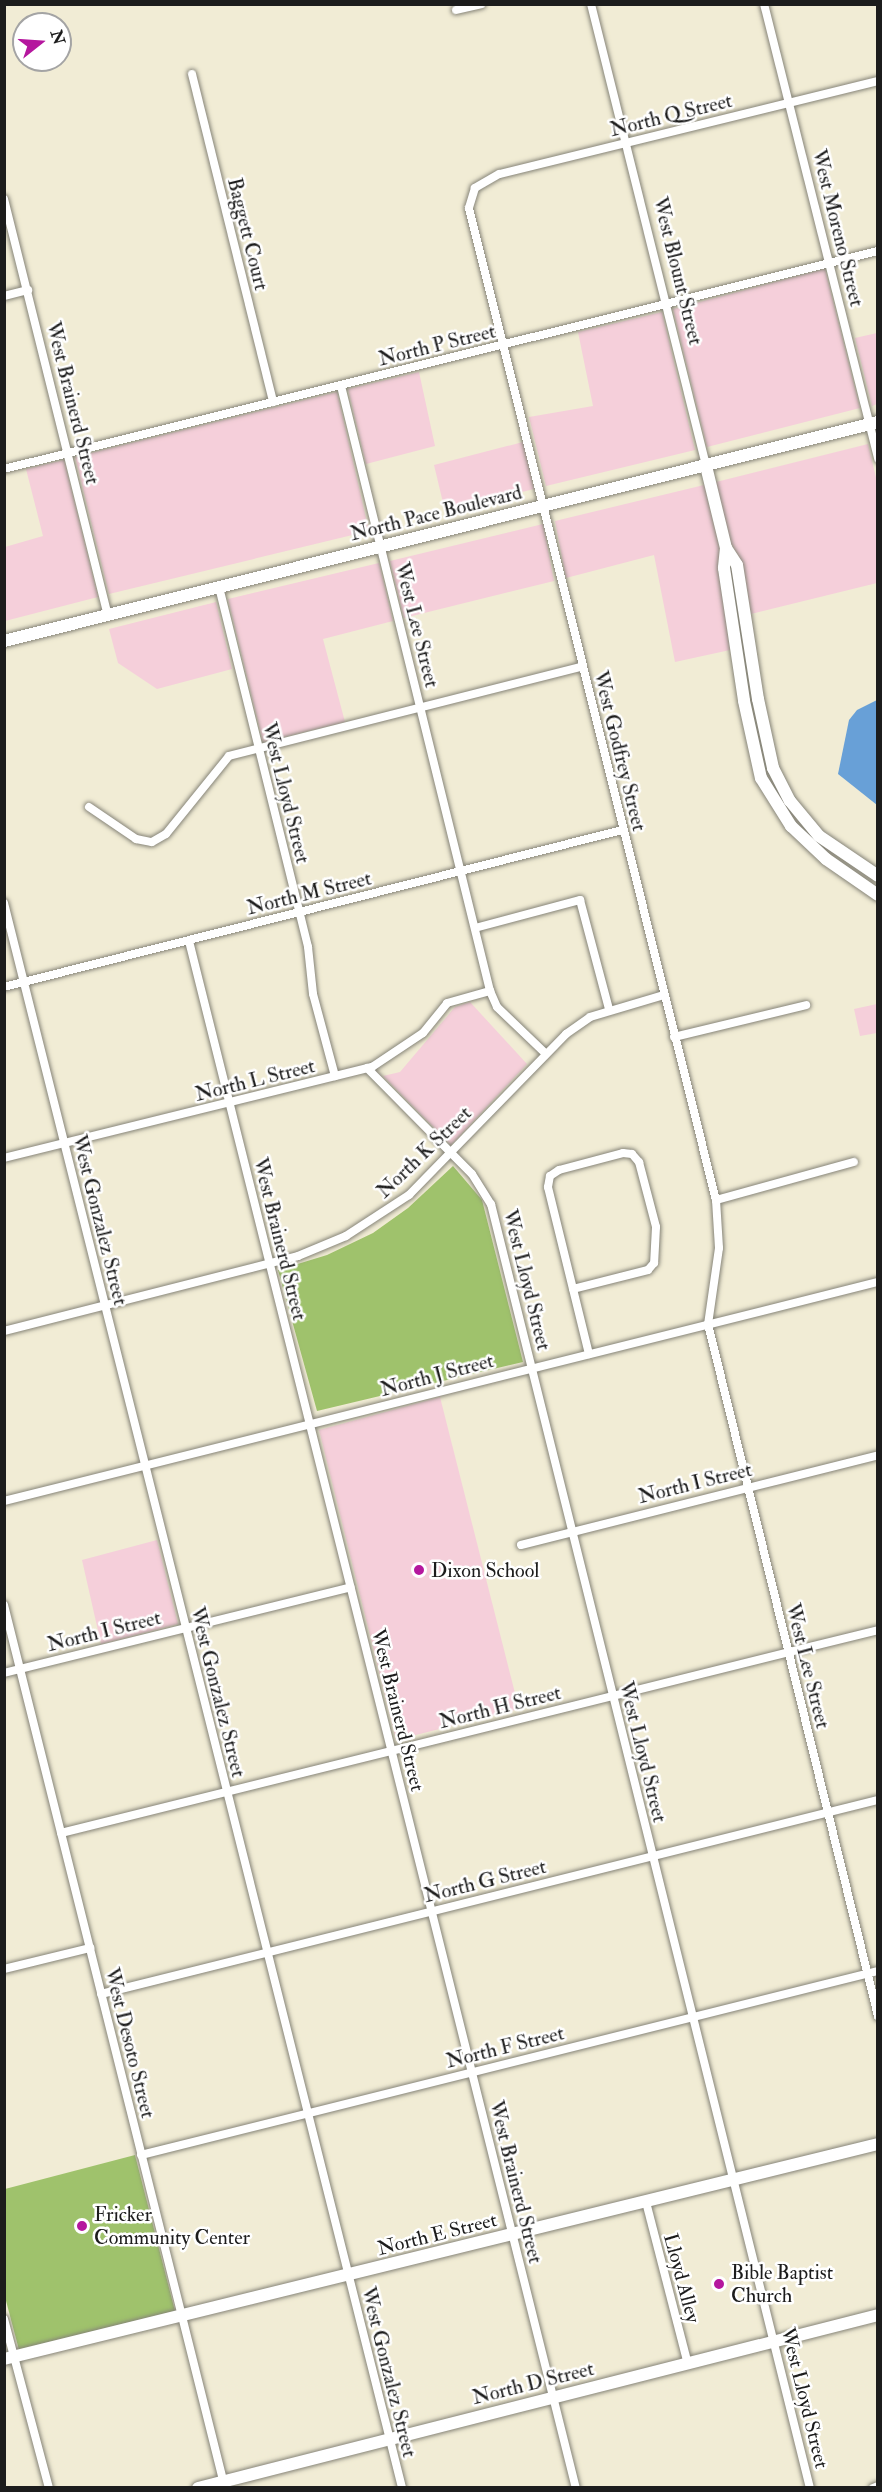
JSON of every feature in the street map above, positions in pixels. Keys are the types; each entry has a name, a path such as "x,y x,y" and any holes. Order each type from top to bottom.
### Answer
{"street":[{"path":"456,10 481,4"},
{"name":"West Blount Street","path":"591,4 726,548 724,568 752,748 768,793 791,826 817,851 878,895"},
{"name":"West Moreno Street","path":"764,4 830,263 874,423 878,459"},
{"name":"Baggett Court","path":"192,74 273,402"},
{"name":"North Q Street","path":"475,188 499,174 878,81"},
{"name":"West Godfrey Street","path":"475,188 470,200 471,218 716,1200 719,1248 708,1324"},
{"name":"West Brainerd Street","path":"4,199 108,615"},
{"name":"North P Street","path":"4,469 878,251"},
{"path":"4,296 28,290"},
{"name":"West Lee Street","path":"341,386 490,991 497,1007 545,1053"},
{"name":"North Pace Boulevard","path":"4,641 874,423"},
{"name":"West Blount Street","path":"726,548 737,565 767,750 777,776 799,813 826,841 878,876"},
{"name":"West Lloyd Street","path":"219,587 298,913 334,1076"},
{"path":"89,807 136,839 152,842 166,834 222,761 258,749 582,667"},
{"path":"744,701 758,699"},
{"name":"North M Street","path":"4,987 622,830"},
{"path":"817,851 826,841"},
{"path":"475,928 580,900 609,1009"},
{"name":"West Gonzalez Street","path":"4,903 402,2487"},
{"name":"West Brainerd Street","path":"189,941 576,2487"},
{"name":"North L Street","path":"4,1158 367,1068 384,1062 408,1040 423,1033 447,1003 490,991"},
{"name":"North K Street","path":"4,1331 270,1263 323,1247 368,1224 409,1195 545,1053 590,1017 609,1009 664,995"},
{"path":"674,1037 806,1005"},
{"name":"West Lloyd Street","path":"367,1068 479,1182 491,1204 810,2487"},
{"path":"573,1289 652,1267 656,1227 639,1161 632,1154 559,1170 550,1176 548,1187 573,1289 589,1354"},
{"path":"716,1200 854,1162"},
{"name":"North J Street","path":"4,1501 878,1282"},
{"name":"West Lee Street","path":"708,1324 878,2016"},
{"name":"North I Street","path":"521,1545 878,1455"},
{"name":"North I Street","path":"4,1673 351,1587"},
{"name":"West Desoto Street","path":"4,1605 224,2484"},
{"name":"North H Street","path":"61,1833 878,1630"},
{"name":"North G Street","path":"101,1994 878,1800"},
{"path":"4,1969 90,1948"},
{"name":"North F Street","path":"141,2155 878,1971"},
{"name":"North E Street","path":"10,2358 878,2144"},
{"name":"Lloyd Alley","path":"646,2202 688,2364"},
{"name":"North D Street","path":"198,2487 224,2484 390,2439 878,2315"},
{"path":"4,2319 10,2358 49,2487"},
{"path":"873,2487 878,2486"}],"shaded area":[{"path":"825,269 860,408 707,447 673,309"},
{"path":"662,312 695,450 546,486 529,417 593,406 578,332"},
{"path":"877,333 877,404 872,406 855,338"},
{"path":"419,372 435,446 366,464 348,389"},
{"path":"337,392 369,531 109,594 75,457"},
{"path":"523,442 534,489 445,511 434,465"},
{"path":"868,444 877,482 877,583 751,614 743,564 731,543 716,482"},
{"path":"64,460 98,597 5,621 5,547 43,536 26,469"},
{"path":"704,485 720,550 718,569 730,650 675,662 654,555 566,578 555,521"},
{"path":"543,524 554,581 404,618 390,561"},
{"path":"379,563 393,621 323,639 345,722 263,742 228,599"},
{"path":"216,602 232,669 157,689 118,663 109,629"},
{"path":"470,1002 527,1064 451,1145 383,1076 400,1072 455,1007"},
{"path":"877,1004 877,1033 860,1036 854,1009"},
{"name":"Dixon School","path":"440,1397 519,1709 396,1740 319,1430"},
{"path":"157,1540 178,1624 101,1644 82,1560"}],"green space":[{"path":"453,1166 482,1200 523,1362 317,1411 278,1270 327,1255 373,1233 408,1208"},
{"path":"135,2155 175,2311 19,2350 5,2297 5,2189"}],"water":[{"path":"877,700 877,805 838,774 849,720 857,710"}],"place":[{"name":"Dixon School","path":"419,1570"},
{"name":"Fricker Community Center","path":"82,2226"},
{"name":"Bible Baptist Church","path":"719,2284"}]}
